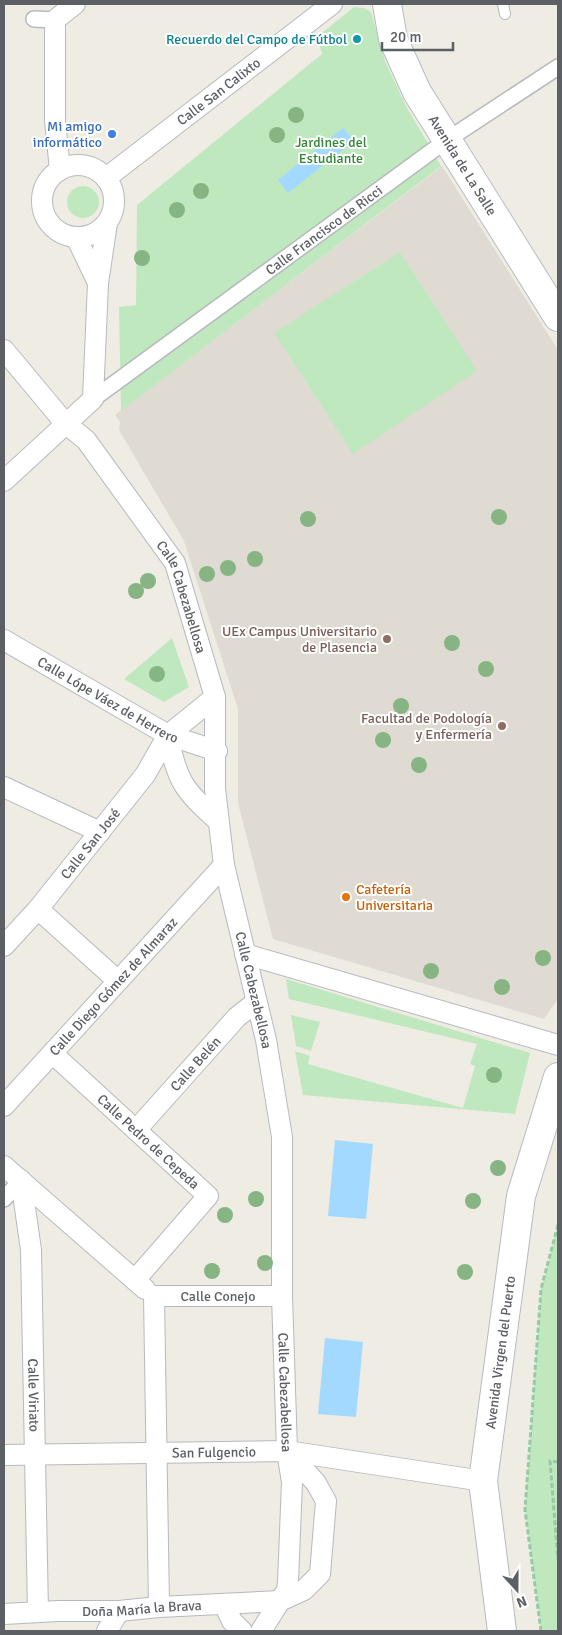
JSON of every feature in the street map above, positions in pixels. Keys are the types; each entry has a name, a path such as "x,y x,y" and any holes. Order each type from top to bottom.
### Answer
{"main road":[{"name":"Avenida de La Salle","path":"387,4 393,39 417,92 558,317"},
{"name":"Avenida Virgen del Puerto","path":"502,1631 482,1481 521,1196 558,1077"}],"street":[{"path":"34,19 55,20 75,4"},
{"name":"Calle San Calixto","path":"106,178 332,4"},
{"path":"55,20 55,121 60,170"},
{"name":"Calle Francisco de Ricci","path":"93,398 447,140 558,67"},
{"path":"4,481 93,398 98,283 107,223 114,201 112,189 106,178 99,172 80,165 60,170 51,177 45,187 42,198 43,210 54,229 64,235 87,236 98,231 107,223"},
{"path":"76,237 98,283"},
{"name":"Calle Cabezabellosa","path":"4,350 65,423 86,440 175,564 215,697 217,820 224,865 266,1040 282,1137 282,1296 287,1451 292,1482 288,1582 287,1590 261,1631"},
{"name":"Calle Lópe Váez de Herrero","path":"4,640 168,738 217,751"},
{"name":"Calle San José","path":"4,946 38,909 145,775 168,738 215,697"},
{"path":"168,738 180,766 191,778 215,789"},
{"path":"168,738 175,770 185,789 217,820"},
{"path":"4,787 100,832"},
{"name":"Calle Diego Gómez de Almaraz","path":"4,1106 224,865"},
{"path":"38,909 118,981"},
{"path":"245,954 558,1045"},
{"name":"Calle Belén","path":"136,1130 237,1017 256,1002"},
{"name":"Calle Pedro de Cepeda","path":"52,1054 208,1196 135,1280"},
{"path":"4,1166 154,1296 159,1607"},
{"path":"4,1199 22,1180"},
{"name":"Calle Viriato","path":"22,1180 31,1250 38,1612"},
{"name":"Calle Conejo","path":"154,1296 282,1296"},
{"path":"280,1601 304,1590 320,1574 326,1501 316,1483 287,1451"},
{"name":"San Fulgencio","path":"4,1455 287,1451 482,1481"},
{"name":"Doña María la Brava","path":"4,1614 119,1611 159,1607 280,1601"},
{"path":"224,1604 232,1621 242,1631"},
{"path":"107,1631 119,1611"}],"path":[{"path":"541,1631 525,1510 541,1289 558,1225"},
{"path":"558,1462 550,1461 558,1560"}],"shaded area":[{"name":"UEx Campus Universitario de Plasencia","path":"442,166 558,350 558,999 544,1019 273,939 238,803 238,709 184,541 119,430 120,422 115,415"}],"green space":[{"name":"Jardines del Estudiante","path":"354,7 364,8 371,12 385,61 406,106 441,166 121,411 119,307 136,305 137,205 322,54 317,37"},
{"path":"83,186 89,187 94,191 98,196 98,208 94,213 89,217 83,218 77,217 72,213 68,208 67,202 68,196 72,191 77,187"},
{"path":"400,252 477,371 353,454 274,333"},
{"path":"172,638 189,687 164,702 124,679"},
{"path":"286,979 530,1053 515,1114 303,1095 295,1051 310,1056 308,1064 463,1108 475,1066 470,1064 477,1044 289,999"},
{"path":"291,1015 320,1022 311,1051 296,1046"},
{"path":"558,1225 558,1631 541,1631 525,1510 541,1289"}],"water":[{"path":"343,128 354,141 288,193 278,180"},
{"path":"335,1140 373,1144 366,1219 328,1216"},
{"path":"325,1338 363,1342 356,1417 318,1414"}],"place":[{"name":"Recuerdo del Campo de Fútbol","path":"357,39"},
{"name":"Mi amigo informático","path":"112,134"},
{"name":"UEx Campus Universitario de Plasencia","path":"387,639"},
{"name":"Facultad de Podología y Enfermería","path":"502,726"},
{"name":"Cafetería Universitaria","path":"346,897"}]}
